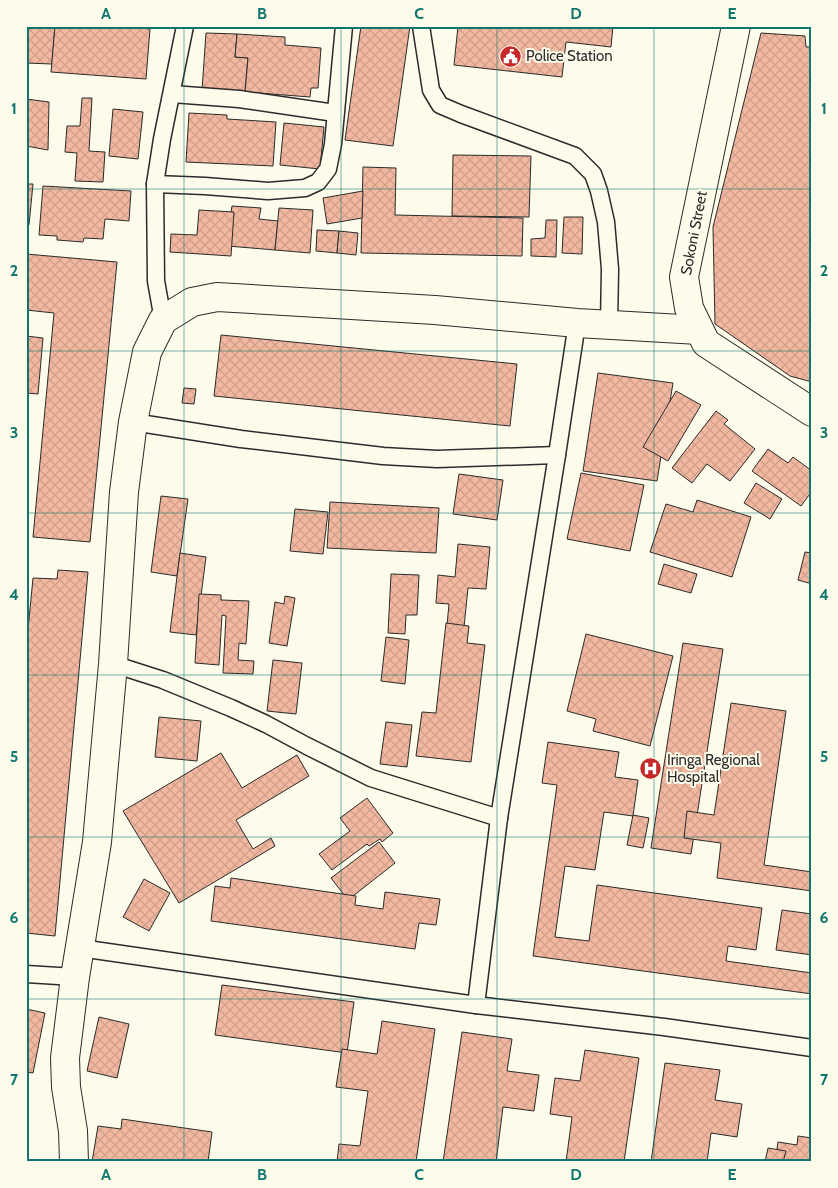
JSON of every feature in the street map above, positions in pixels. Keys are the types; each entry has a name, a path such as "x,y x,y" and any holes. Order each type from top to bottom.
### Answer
{"street":[{"name":"Sokoni Street","path":"736,26 684,277 689,308 706,343 812,412"},
{"path":"74,1162 73,1132 66,1087 65,1058 75,977 97,842 113,664 124,492 133,422 147,352 163,320 192,302 217,298 435,310 577,323 700,330"}],"lane":[{"path":"163,320 156,281 155,184 184,26"},
{"path":"155,184 268,191 305,188 318,182 328,169 333,144 344,26"},
{"path":"421,26 431,90 440,105 575,156 593,174 606,222 610,269 609,325"},
{"path":"172,94 239,99 335,113"},
{"path":"476,1005 498,818 577,323"},
{"path":"133,422 242,439 383,456 437,459 557,456"},
{"path":"113,664 163,680 231,708 371,778 498,818"},
{"path":"80,948 476,1005 664,1027 812,1048"},
{"path":"26,974 75,977"}],"building":[{"path":"26,26 55,26 52,64 26,63"},
{"path":"55,26 116,26 150,29 146,79 51,72"},
{"path":"361,26 410,26 393,146 345,140"},
{"name":"Police Station","path":"458,26 613,26 611,47 566,42 562,77 454,65"},
{"path":"206,33 237,34 235,57 248,58 245,92 202,90"},
{"path":"761,33 805,36 806,47 812,47 812,382 790,376 715,324 713,227"},
{"path":"237,34 285,37 285,45 321,48 318,88 311,88 310,97 245,92 248,58 235,57"},
{"path":"82,98 92,98 89,151 105,152 103,182 75,181 77,153 65,152 67,126 80,126"},
{"path":"26,99 49,102 48,150 26,146"},
{"path":"113,109 143,112 138,159 109,156"},
{"path":"189,113 227,115 227,119 276,122 273,166 186,162"},
{"path":"284,123 324,127 320,169 280,165"},
{"path":"453,155 531,156 529,217 452,216"},
{"path":"363,167 396,168 395,215 523,218 522,256 361,253"},
{"path":"26,184 33,184 29,225 26,225"},
{"path":"43,186 131,191 129,221 105,219 103,239 84,238 83,242 57,240 57,236 39,235"},
{"path":"363,191 362,218 327,224 323,198"},
{"path":"232,206 261,208 259,219 278,221 275,250 216,245 218,217 230,218"},
{"path":"279,208 313,210 310,253 275,250"},
{"path":"199,210 234,212 231,256 170,252 171,234 197,235"},
{"path":"564,217 583,217 582,254 562,253"},
{"path":"546,220 557,220 556,257 531,256 531,239 545,238"},
{"path":"317,230 339,231 337,253 316,251"},
{"path":"339,231 358,233 356,255 337,253"},
{"path":"26,254 117,262 90,542 33,537 54,313 26,310"},
{"path":"221,335 517,364 510,426 214,396"},
{"path":"26,336 43,338 38,394 26,393"},
{"path":"598,373 673,383 657,481 583,471"},
{"path":"184,388 196,389 194,404 182,403"},
{"path":"676,391 701,405 668,461 643,447"},
{"path":"716,411 728,420 724,424 755,449 730,481 707,464 692,483 672,468"},
{"path":"768,449 788,463 793,457 812,471 812,491 801,506 752,471"},
{"path":"581,473 644,485 630,551 567,539"},
{"path":"459,474 503,480 497,520 453,514"},
{"path":"756,483 782,499 770,519 744,503"},
{"path":"161,496 188,499 177,576 151,572"},
{"path":"697,500 751,517 732,577 650,552 666,504 693,512"},
{"path":"330,502 439,508 436,553 327,548"},
{"path":"295,509 328,512 323,554 290,551"},
{"path":"458,544 490,547 486,589 468,588 464,627 447,625 449,604 436,603 438,575 455,577"},
{"path":"805,552 812,553 812,584 798,580"},
{"path":"180,553 206,557 196,635 170,632"},
{"path":"664,564 697,574 691,593 658,584"},
{"path":"58,570 88,572 55,936 26,933 26,650 33,578 57,579"},
{"path":"391,574 419,575 417,615 406,615 405,634 388,633"},
{"path":"199,594 221,595 221,600 249,601 246,644 239,643 238,660 254,661 253,674 223,673 226,616 222,615 219,665 195,663"},
{"path":"285,596 295,598 287,646 269,643 275,602 284,604"},
{"path":"446,623 469,626 467,643 485,645 471,762 416,756 422,712 436,713"},
{"path":"586,634 673,656 650,746 593,731 596,719 567,711"},
{"path":"386,637 409,640 405,684 381,681"},
{"path":"683,643 723,649 691,854 651,848"},
{"path":"273,660 302,663 296,714 267,711"},
{"name":"Iringa Regional Hospital","path":"731,703 786,711 764,865 812,872 812,891 717,878 721,843 684,838 687,811 714,815"},
{"path":"159,717 201,721 197,761 155,757"},
{"path":"386,722 412,725 407,767 380,764"},
{"name":"Iringa Regional Hospital","path":"548,742 619,752 615,777 638,780 633,816 604,812 595,870 565,866 555,937 589,941 597,885 762,908 756,950 728,946 726,961 812,973 812,994 533,956 557,785 542,783"},
{"path":"221,753 242,788 297,755 309,776 236,820 253,849 271,838 275,846 179,903 123,811"},
{"path":"367,798 393,833 382,842 380,839 369,846 367,844 332,870 319,854 350,831 340,818"},
{"path":"633,815 649,818 643,848 627,845"},
{"path":"379,842 395,863 348,900 331,878"},
{"path":"231,878 356,896 355,905 383,909 385,892 440,899 436,925 419,923 415,949 211,921 215,886 230,888"},
{"path":"144,879 170,893 149,931 123,917"},
{"path":"782,910 812,914 812,955 776,950"},
{"path":"222,985 354,1002 347,1053 215,1035"},
{"path":"26,1009 45,1013 33,1073 26,1072"},
{"path":"99,1017 129,1024 117,1078 87,1071"},
{"path":"382,1021 435,1029 416,1162 337,1162 339,1144 360,1146 368,1091 336,1087 342,1049 377,1054"},
{"path":"462,1032 512,1039 507,1071 539,1075 534,1111 503,1107 496,1162 443,1162"},
{"path":"585,1050 639,1058 624,1162 566,1162 572,1117 550,1114 555,1078 580,1081"},
{"path":"665,1063 720,1070 715,1100 742,1104 737,1137 711,1133 707,1162 651,1162"},
{"path":"122,1119 212,1132 208,1162 92,1162 98,1126 121,1129"},
{"path":"798,1136 812,1138 812,1162 775,1162 778,1142 797,1145"},
{"path":"768,1148 786,1151 783,1162 765,1162"}],"place":[{"name":"Police Station","path":"510,56"},
{"name":"Iringa Regional Hospital","path":"651,769"}]}
